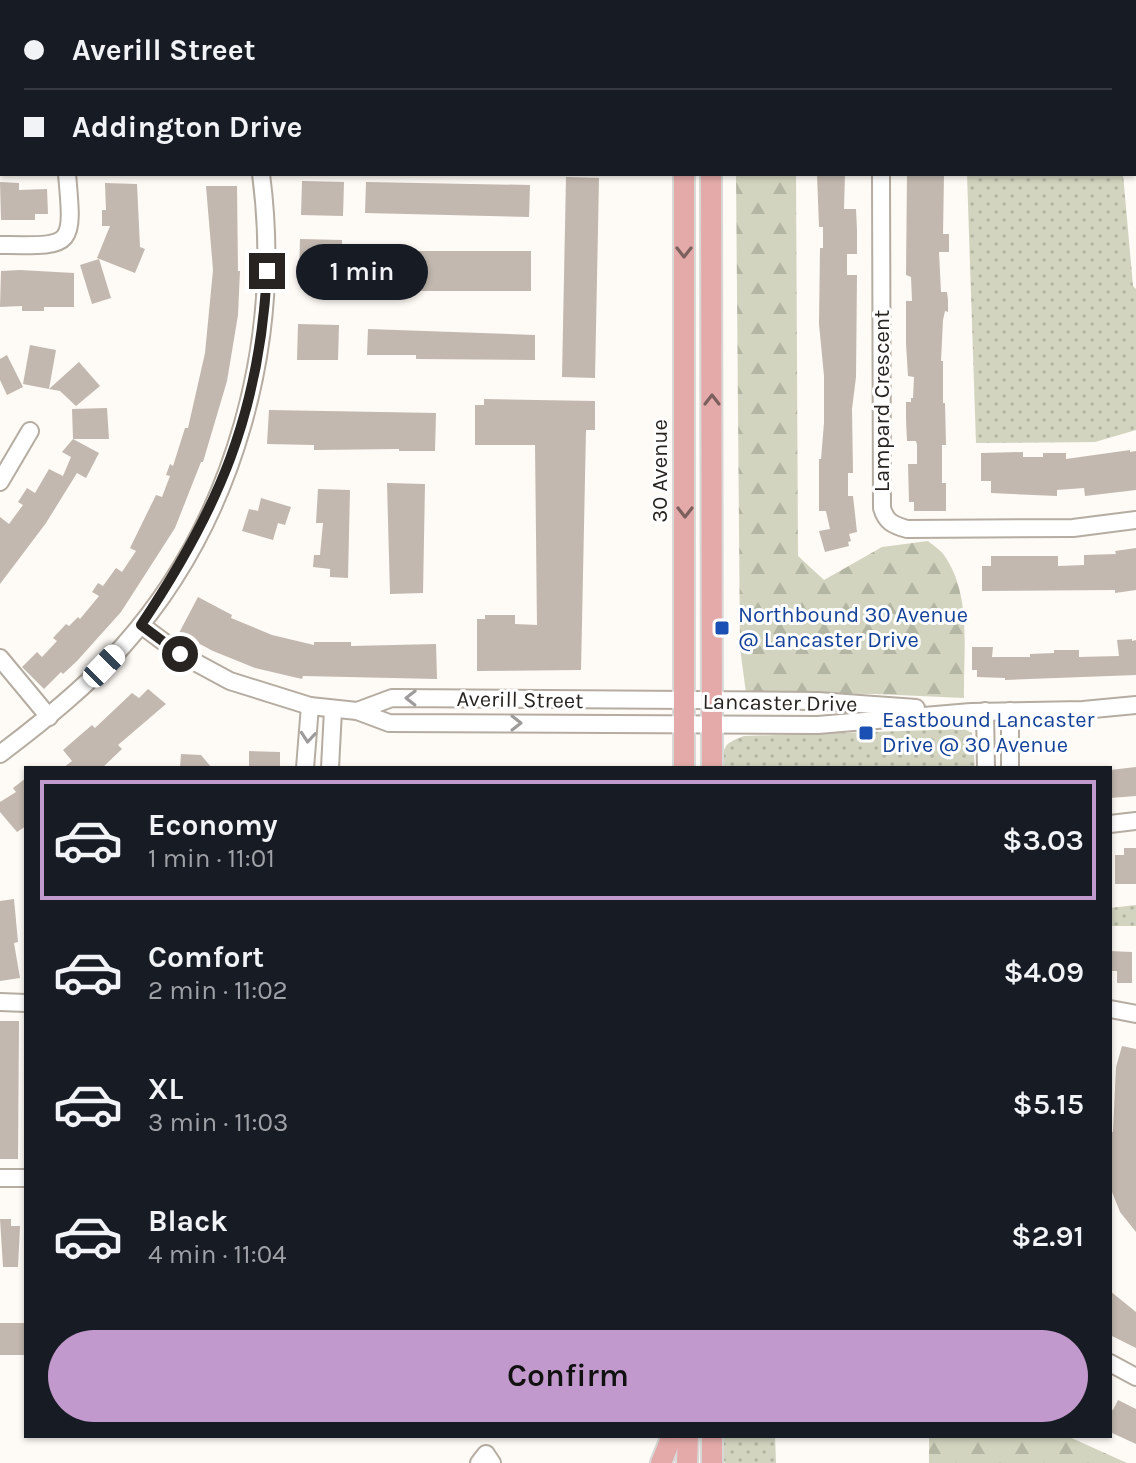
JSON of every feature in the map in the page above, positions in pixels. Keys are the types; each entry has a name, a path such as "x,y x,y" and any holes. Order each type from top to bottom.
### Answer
{"main road":[{"name":"30 Avenue","path":"684,176 684,766"},
{"path":"711,176 712,766"},
{"path":"661,1463 671,1438"},
{"path":"687,1463 688,1438"},
{"path":"712,1438 712,1463"}],"street":[{"path":"0,245 48,246 65,238 71,218 67,176"},
{"path":"0,754 77,694 141,625 204,523 246,413 258,360 265,312 267,230 261,176"},
{"name":"Lampard Crescent","path":"881,176 882,508 885,516 891,524 907,529 1073,528 1136,520"},
{"path":"0,482 30,431"},
{"name":"Averill Street","path":"141,625 180,654 230,681 310,706 357,711 389,723 684,724"},
{"path":"0,658 49,717"},
{"name":"Averill Street","path":"357,711 392,698 685,702"},
{"name":"Lancaster Drive","path":"685,702 818,701 978,712"},
{"name":"Lancaster Drive","path":"684,724 818,725 978,712 1083,710 1136,705"},
{"path":"305,766 310,706"},
{"path":"330,766 333,710"},
{"path":"1010,711 1010,766"},
{"path":"978,712 986,766"},
{"path":"1112,824 1136,821"},
{"path":"0,1002 24,1003"},
{"path":"1112,1009 1136,1014"},
{"path":"0,1178 24,1178"},
{"path":"1112,1364 1136,1377"},
{"path":"479,1463 486,1454 492,1463"}],"green space":[{"path":"736,176 796,176 798,556 824,580 882,547 928,541 938,549 946,558 960,590 965,644 964,698 746,693 740,648"},
{"path":"967,176 1123,176 1133,286 1136,289 1136,430 1095,442 976,443"},
{"path":"964,729 972,733 975,766 723,766 726,747 744,736"},
{"path":"1136,905 1136,926 1112,926 1112,908"},
{"path":"720,1438 775,1438 776,1463 725,1463 720,1455"},
{"path":"929,1438 1071,1438 1127,1463 929,1463"}],"building":[{"path":"817,176 845,176 844,209 856,209 857,230 857,254 847,254 847,275 857,275 853,473 848,473 848,496 853,496 857,532 849,534 849,546 825,552 819,531 830,529 826,511 819,511 824,376 819,324 823,227 819,227"},
{"path":"907,176 944,176 943,234 949,234 949,252 939,252 941,292 947,292 948,300 948,312 945,311 943,320 941,361 946,445 942,445 942,483 946,483 946,511 914,511 914,502 909,502 908,464 917,464 917,445 916,441 907,441 906,402 911,402 913,398 914,377 908,376 906,301 912,301 911,277 906,275"},
{"path":"566,177 599,178 595,378 562,377"},
{"path":"302,181 344,182 343,216 301,215"},
{"path":"0,182 19,183 19,190 47,189 48,214 35,214 35,220 1,220"},
{"path":"366,182 530,185 529,217 365,213"},
{"path":"105,183 137,184 140,247 145,249 135,273 97,258 110,226 102,226 102,210 106,210"},
{"path":"206,186 237,186 240,271 238,315 227,381 203,462 175,528 121,612 77,661 44,689 22,667 37,652 42,657 57,641 53,638 66,624 69,626 78,617 80,619 99,596 92,592 98,583 103,586 116,568 122,572 136,551 130,548 156,495 162,497 170,476 166,475 170,464 173,466 185,428 188,428 205,353 213,270"},
{"path":"300,239 342,240 341,278 299,277"},
{"path":"376,251 531,251 531,291 376,291"},
{"path":"99,259 111,298 92,304 80,265"},
{"path":"1,271 74,273 74,307 22,311 22,306 0,307"},
{"path":"298,324 339,325 338,360 297,360"},
{"path":"368,329 535,335 535,360 416,359 416,355 367,355"},
{"path":"30,345 56,350 49,389 23,384"},
{"path":"7,355 23,387 7,395 0,380 0,359"},
{"path":"79,362 100,386 76,406 60,391 49,389"},
{"path":"484,399 595,401 595,430 586,430 581,670 477,671 477,619 485,619 485,615 515,615 515,624 537,625 535,445 475,445 475,405 484,405"},
{"path":"107,408 109,439 73,439 72,409"},
{"path":"269,410 436,413 435,451 314,450 314,445 267,444"},
{"path":"73,439 99,453 86,478 77,473 46,523 0,584 0,517 9,524 23,505 18,502 27,488 35,493 49,469 63,476 71,457 62,452"},
{"path":"1136,451 1136,490 1085,496 1084,488 1057,490 1057,496 991,493 991,481 981,481 981,453 1023,452 1023,457 1043,457 1043,453 1066,453 1066,459"},
{"path":"387,483 425,484 423,593 390,594"},
{"path":"318,489 350,490 348,578 330,577 330,569 313,567 314,555 320,555 323,523 316,523"},
{"path":"261,498 291,507 285,525 278,523 273,540 242,531 249,509 258,511"},
{"path":"1136,548 1136,590 1115,593 1115,590 982,591 982,566 991,566 991,556 1058,556 1058,566 1084,565 1084,555 1116,554 1115,551"},
{"path":"198,597 232,615 231,618 272,635 314,645 314,642 351,642 351,646 436,644 437,679 303,676 302,679 255,668 179,633"},
{"path":"1117,640 1136,640 1136,675 1005,680 977,677 977,670 972,670 972,647 993,647 992,657 1030,657 1030,654 1054,653 1054,650 1079,650 1079,657 1119,656"},
{"path":"148,689 166,704 118,745 122,749 104,766 66,766 72,761 63,750 92,725 95,728 132,693 139,698"},
{"path":"249,751 280,752 280,766 249,766"},
{"path":"181,754 201,755 210,766 180,766"},
{"path":"1136,767 1136,796 1112,798 1112,770"},
{"path":"24,780 24,827 17,832 0,812 0,802 16,792 13,788"},
{"path":"1124,848 1136,848 1136,884 1115,884 1115,855 1124,855"},
{"path":"14,899 18,942 14,943 20,978 0,981 0,901"},
{"path":"1112,951 1132,952 1132,983 1117,983 1117,971 1112,971"},
{"path":"0,1021 19,1021 18,1159 0,1159"},
{"path":"1122,1046 1136,1049 1136,1232 1120,1212 1112,1192 1116,1067"},
{"path":"0,1219 11,1219 11,1226 20,1226 18,1267 3,1267"},
{"path":"1112,1293 1136,1312 1136,1348 1112,1336"},
{"path":"0,1323 24,1323 24,1355 0,1355"},
{"path":"1118,1400 1136,1409 1136,1444 1112,1433 1113,1410"}],"place":[{"name":"Northbound 30 Avenue @ Lancaster Drive","path":"722,628"},
{"name":"Eastbound Lancaster Drive @ 30 Avenue","path":"866,733"}],"route":[{"path":"180,654 141,625 192,545 215,500 240,433 258,360 267,271"}]}
